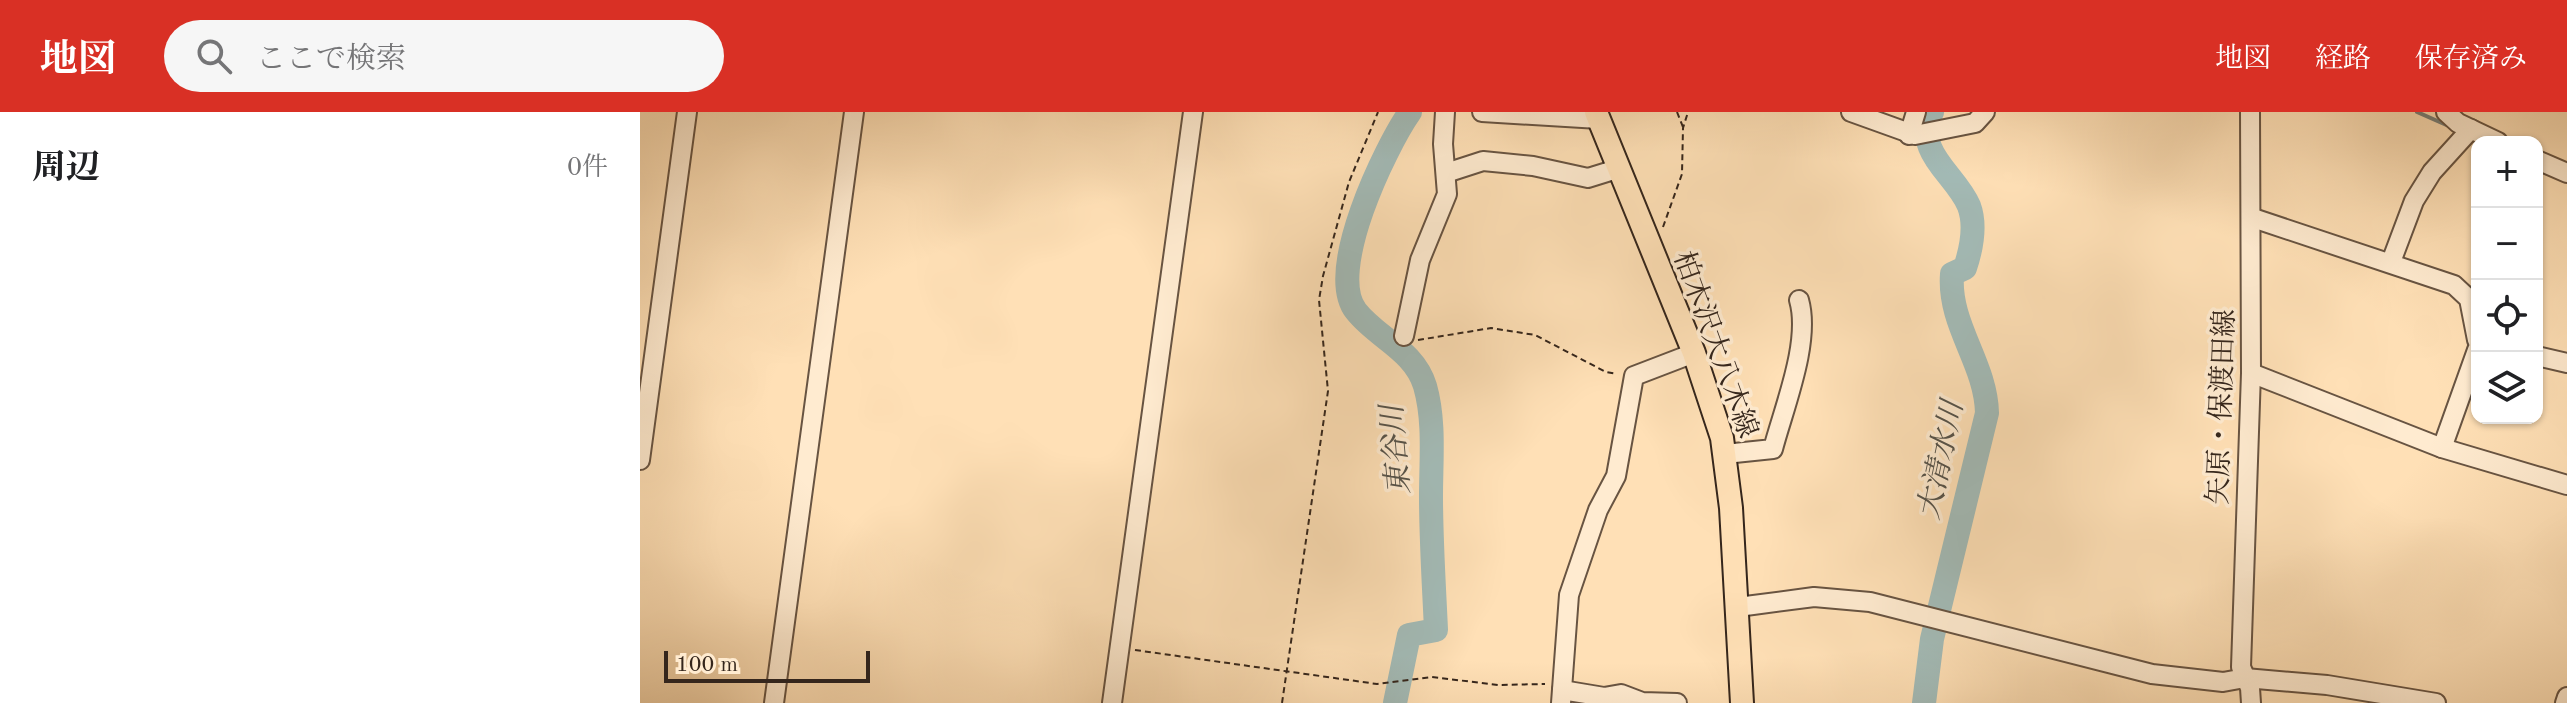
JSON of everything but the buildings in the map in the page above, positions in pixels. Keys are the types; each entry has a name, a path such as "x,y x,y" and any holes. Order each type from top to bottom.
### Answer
{"main road":[{"name":"柏木沢大八木線","path":"1598,116 1694,353 1725,454 1738,607 1742,703"}],"street":[{"path":"640,460 687,112"},
{"path":"774,703 854,112"},
{"path":"1112,703 1122,648 1193,112"},
{"path":"1404,336 1420,260 1447,194 1443,144 1445,112"},
{"path":"1482,112 1598,116"},
{"path":"1851,112 1912,135 1975,123 1985,112"},
{"path":"1912,135 1916,112"},
{"name":"矢原・保渡田線","path":"2250,112 2253,218 2251,373 2241,652 2251,703"},
{"path":"2446,112 2447,117 2486,136"},
{"path":"2391,262 2414,201 2432,172 2471,129"},
{"path":"1446,173 1483,161 1533,166 1588,178 1617,169"},
{"path":"2543,163 2567,173"},
{"path":"2253,218 2454,285 2467,293 2471,312"},
{"path":"1725,454 1773,449 1802,338 1804,318 1799,300"},
{"path":"2442,448 2476,352"},
{"path":"1677,703 1642,702 1621,694 1604,697 1561,692 1569,595 1598,510 1616,476 1634,376 1694,353"},
{"path":"2543,357 2567,363"},
{"path":"2251,373 2442,448 2567,485"},
{"path":"1738,607 1837,597 1929,616 2152,674 2223,682 2245,678 2327,685 2436,703"},
{"path":"2565,703 2567,697"}],"path":[{"path":"1282,703 1328,391 1319,300 1349,182 1378,112"},
{"path":"1677,112 1683,128"},
{"path":"1652,251 1682,174 1683,128 1688,112"},
{"path":"1404,336 1409,342 1491,328 1535,335 1606,372 1634,376"},
{"path":"1122,648 1377,684 1432,677 1561,692"}],"waterway":[{"name":"東谷川","path":"1395,703 1409,635 1436,630 1430,413 1425,386 1413,363 1356,311 1348,293 1348,269 1362,210 1387,153 1410,112"},
{"name":"大清水川","path":"1924,703 1932,639 1987,413 1981,377 1961,327 1952,293 1952,274 1965,268 1969,253 1971,213 1963,194 1932,151 1928,139 1932,112"},
{"path":"2417,112 2451,127"}]}
